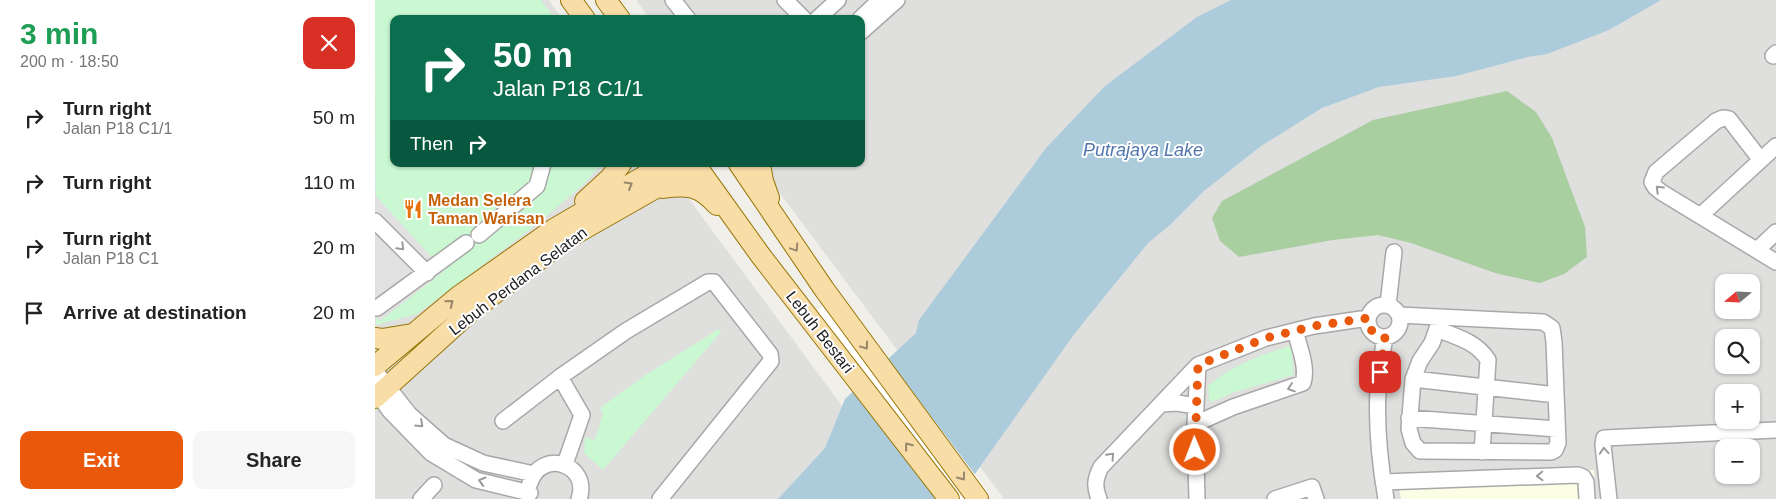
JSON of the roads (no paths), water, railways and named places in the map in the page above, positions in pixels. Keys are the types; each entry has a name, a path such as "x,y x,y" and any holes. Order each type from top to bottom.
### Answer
{"main road":[{"path":"571,0 582,15"},
{"path":"606,0 617,15"},
{"path":"554,229 611,178 619,167"},
{"name":"Lebuh Perdana Selatan","path":"375,366 459,296 554,229 660,167"},
{"name":"Lebuh Perdana Selatan","path":"379,392 470,312 568,238 691,167"},
{"name":"Lebuh Bestari","path":"698,167 761,256 949,499"},
{"name":"Lebuh Bestari","path":"741,167 837,307 978,499"},
{"path":"761,167 763,181 777,221"},
{"path":"657,188 690,186 709,196 761,256"},
{"path":"375,338 383,339 413,334"}],"street":[{"path":"673,0 686,15"},
{"path":"785,0 800,15"},
{"path":"821,15 837,0"},
{"path":"864,15 881,0"},
{"path":"865,28 897,0"},
{"path":"1759,159 1729,119 1723,118 1716,121 1656,172 1652,182 1655,187 1776,262"},
{"path":"1700,216 1759,159 1776,146"},
{"path":"375,308 427,273 537,186 542,167"},
{"path":"375,221 427,273"},
{"path":"1757,250 1776,232"},
{"path":"1394,252 1393,310 1400,320 1397,330 1385,337 1374,334 1368,324 1369,314 1375,307 1383,304 1393,310 1439,323 1470,342 1482,352 1488,360 1482,452"},
{"path":"503,421 560,377 626,331 708,282 714,282 770,354 771,361 660,499"},
{"path":"1099,499 1095,480 1101,467 1198,365 1266,338 1295,330 1368,318"},
{"path":"1543,322 1552,328 1558,444 1555,450 1551,452 1420,451 1413,443 1409,429 1413,379 1419,361 1432,342 1439,323 1543,322"},
{"path":"1195,424 1303,383 1303,364 1295,330"},
{"path":"1385,337 1378,389 1377,414 1386,499"},
{"path":"1197,499 1195,424 1198,365"},
{"path":"375,371 379,392 389,411 431,453 476,480 531,496 529,486 534,474 540,468 547,464 565,464 578,476 581,484 579,499"},
{"path":"560,377 582,416 565,464"},
{"path":"1413,379 1556,395"},
{"path":"379,392 409,414 444,445 483,463 534,474"},
{"path":"1161,404 1177,403 1196,406"},
{"path":"1409,418 1557,429"},
{"path":"1609,499 1603,445 1604,438 1776,430"},
{"path":"1383,482 1578,475 1583,476 1586,482 1587,499"},
{"path":"421,499 434,485"},
{"path":"1275,499 1312,487 1316,499"}],"water":[{"name":"Putrajaya Lake","path":"1231,0 1661,0 1609,30 1547,54 1528,57 1456,76 1379,87 1322,108 1261,146 1204,191 1170,225 1148,243 1075,333 957,499 778,499 825,448 845,399 916,333 919,320 1046,148 1105,86 1197,17"}],"place":[{"name":"Medan Selera Taman Warisan","path":"413,209"}]}
